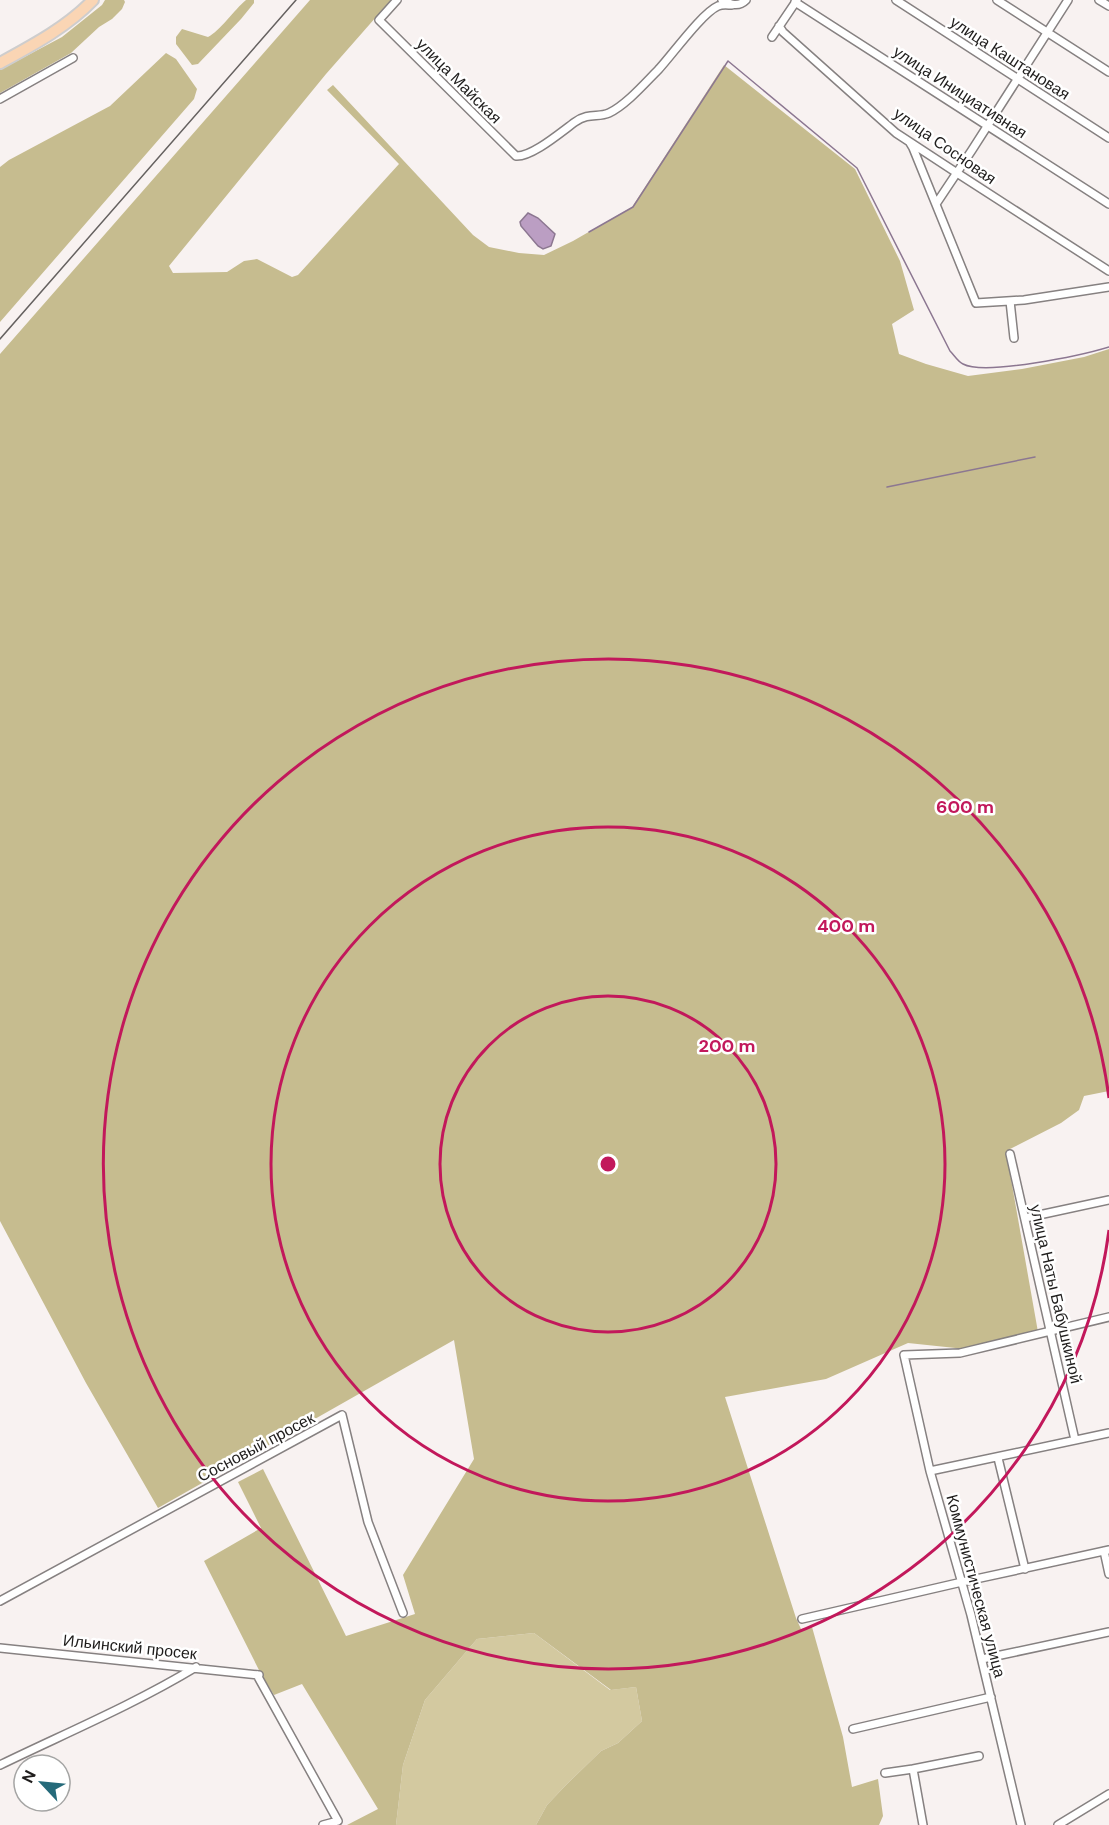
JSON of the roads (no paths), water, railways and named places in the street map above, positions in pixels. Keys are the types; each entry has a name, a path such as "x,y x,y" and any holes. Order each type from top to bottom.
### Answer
{"main road":[{"path":"0,63 67,24 93,0"}],"street":[{"name":"улица Майская","path":"397,0 379,20 516,156 522,157 581,117 607,114 620,106 659,69 706,14 719,5 732,5"},
{"path":"722,0 732,5 743,3 746,0"},
{"name":"улица Каштановая","path":"896,0 1109,138"},
{"path":"997,0 1109,72"},
{"path":"936,204 1068,0"},
{"path":"1099,0 1109,6"},
{"path":"772,37 796,1"},
{"name":"улица Инициативная","path":"796,1 1109,204"},
{"name":"улица Сосновая","path":"779,26 896,132 1109,271"},
{"path":"0,99 73,58"},
{"path":"906,139 913,148 976,303 1010,301 1109,287"},
{"path":"1010,301 1014,338"},
{"name":"улица Наты Бабушкиной","path":"1010,1154 1075,1440"},
{"path":"1025,1218 1109,1200"},
{"path":"1051,1331 1109,1317"},
{"name":"Коммунистическая улица","path":"1021,1825 982,1659 930,1471 904,1355 960,1353 1051,1331"},
{"name":"Сосновый просек","path":"0,1601 342,1415 368,1522 403,1613"},
{"path":"930,1471 1109,1433"},
{"path":"998,1458 1025,1569"},
{"path":"802,1619 1106,1551 1109,1574"},
{"path":"982,1659 1109,1632"},
{"name":"Ильинский просек","path":"0,1648 258,1675 338,1821 323,1825"},
{"path":"0,1765 168,1684 196,1667"},
{"path":"854,1729 991,1697"},
{"path":"885,1773 980,1756"},
{"path":"913,1769 923,1825"},
{"path":"1058,1825 1109,1794"}],"waterway":[{"path":"589,232 633,207 728,61 857,168 950,351 961,363 991,368 1012,366 1078,355 1109,347"},
{"path":"887,487 1035,457"}],"railway":[{"path":"0,339 296,0"}]}
